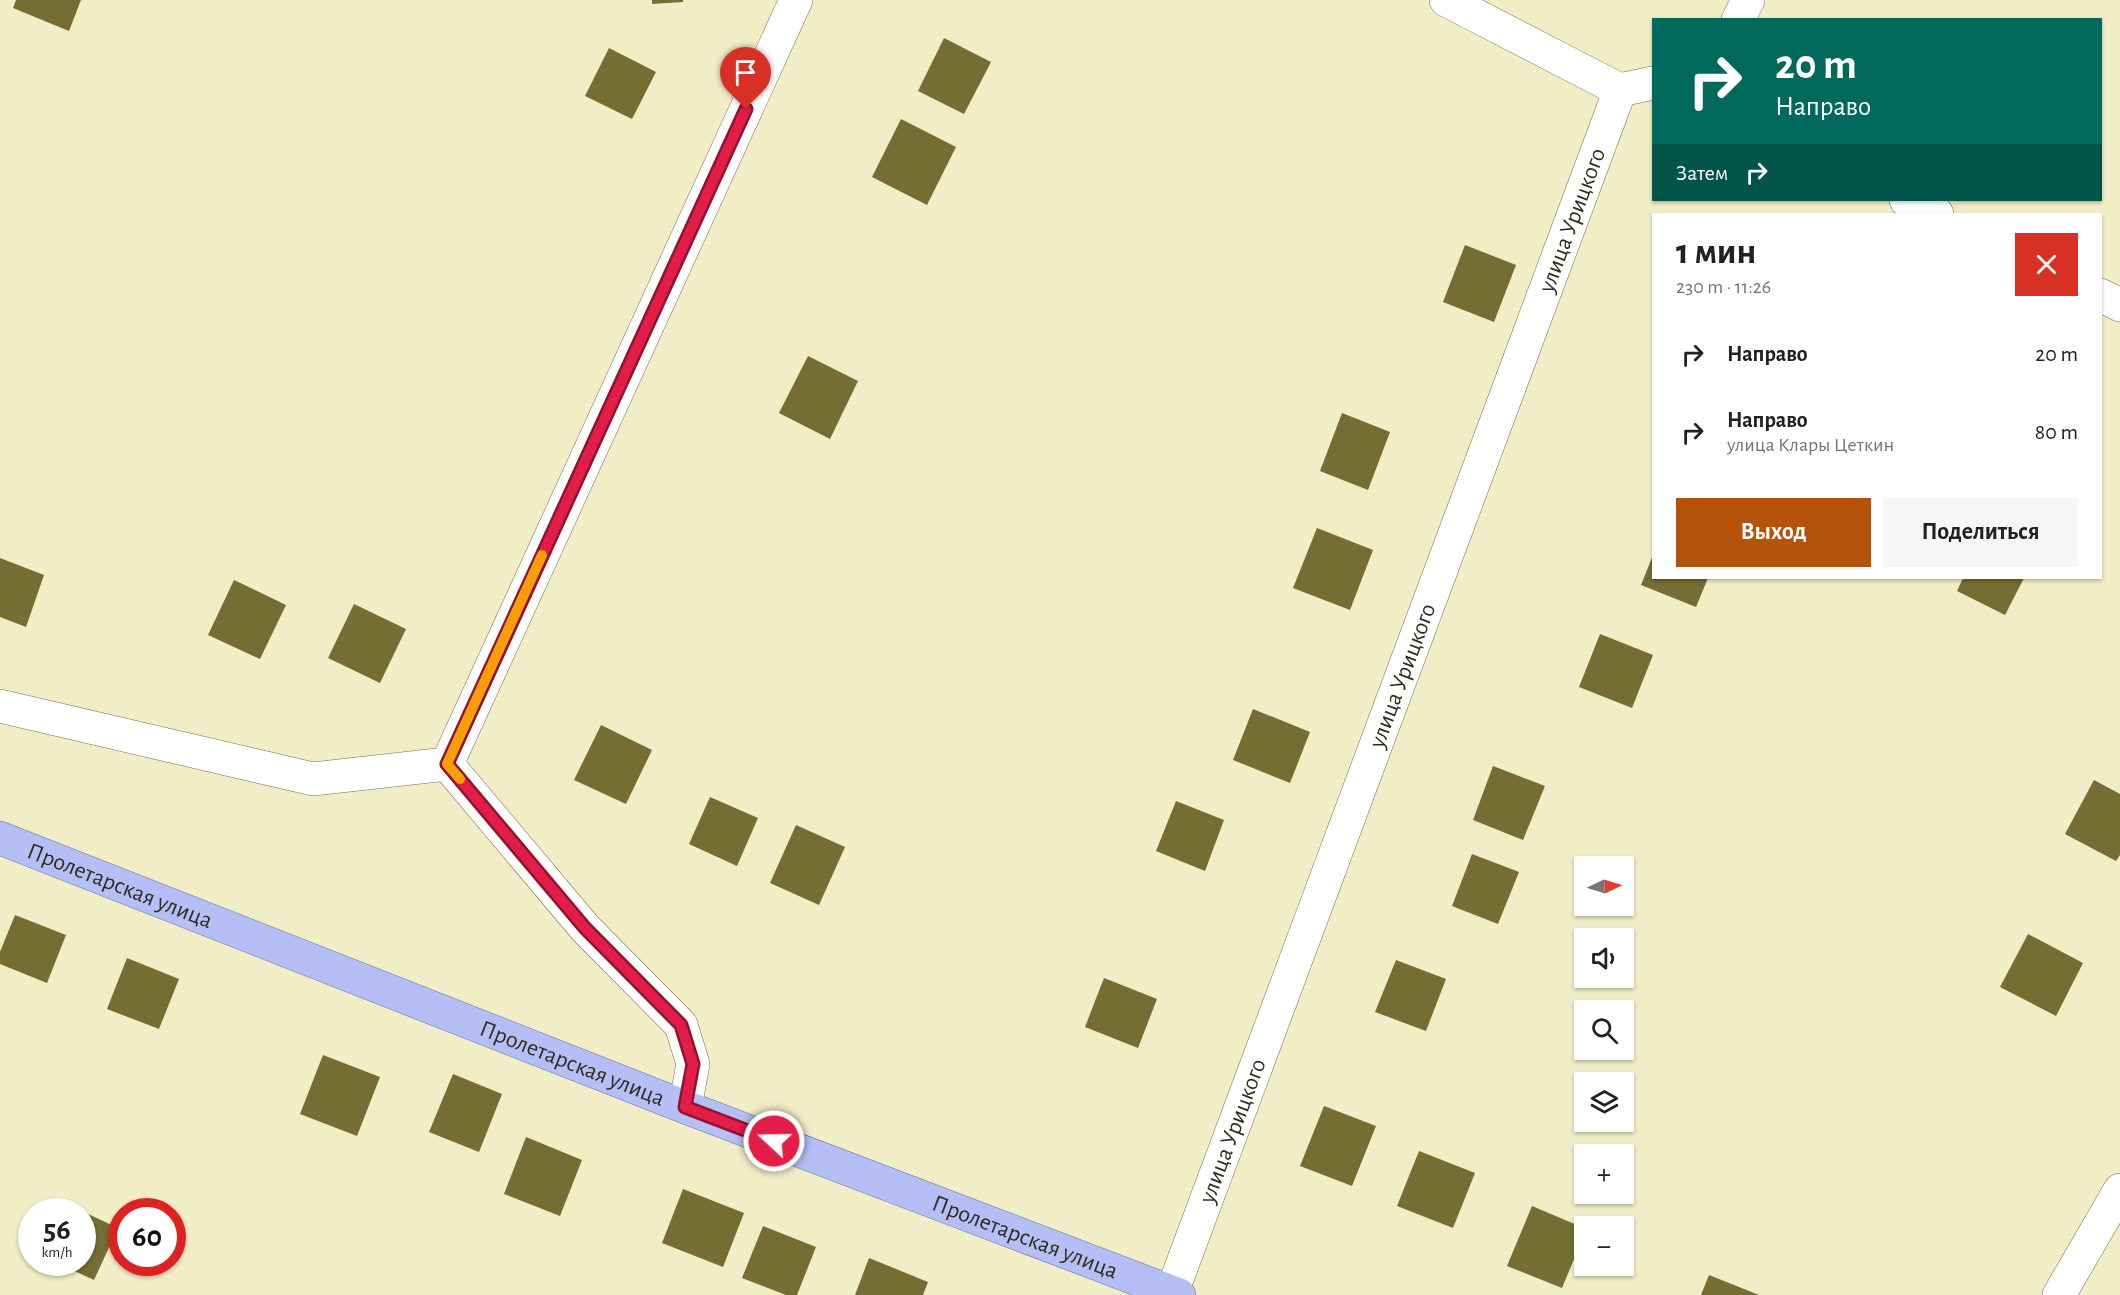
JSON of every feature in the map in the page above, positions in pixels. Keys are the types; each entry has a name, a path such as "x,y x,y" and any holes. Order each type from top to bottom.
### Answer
{"main road":[{"name":"Пролетарская улица","path":"0,838 685,1107 1176,1294"}],"street":[{"path":"447,764 796,0"},
{"path":"1446,0 1620,90 1652,83"},
{"path":"1739,18 1748,0"},
{"name":"улица Урицкого","path":"1176,1294 1620,90"},
{"path":"1908,201 1935,213"},
{"path":"2102,296 2120,304"},
{"path":"0,706 313,779 447,764"},
{"path":"447,764 585,928 681,1025 693,1064 685,1107"},
{"path":"2059,1295 2119,1195"}],"building":[{"path":"16,0 81,0 69,31 13,8"},
{"path":"652,0 683,0 683,2 652,4"},
{"path":"944,38 991,62 964,114 918,91"},
{"path":"609,48 656,72 632,119 585,96"},
{"path":"901,119 956,147 927,205 872,177"},
{"path":"1465,245 1516,265 1494,322 1443,302"},
{"path":"808,356 858,381 830,439 779,413"},
{"path":"1342,413 1390,432 1368,490 1320,471"},
{"path":"1317,528 1373,550 1350,610 1293,588"},
{"path":"0,558 44,575 26,627 0,617"},
{"path":"1652,558 1652,579 1708,579 1696,607 1641,585"},
{"path":"1963,579 2023,579 2005,615 1957,591"},
{"path":"234,580 286,605 260,659 208,635"},
{"path":"354,604 406,629 380,683 328,658"},
{"path":"1600,634 1653,655 1632,708 1579,687"},
{"path":"1253,709 1310,732 1290,783 1233,760"},
{"path":"601,725 652,750 626,804 574,780"},
{"path":"1493,766 1545,786 1523,840 1473,820"},
{"path":"2094,780 2120,794 2120,855 2116,861 2065,834"},
{"path":"710,797 758,818 737,866 689,844"},
{"path":"1176,801 1224,820 1205,871 1156,851"},
{"path":"796,825 845,847 819,905 770,883"},
{"path":"1472,854 1519,872 1498,924 1452,906"},
{"path":"15,915 66,935 47,983 0,964 0,952"},
{"path":"2028,934 2083,963 2056,1016 2000,987"},
{"path":"127,958 179,979 159,1029 107,1009"},
{"path":"1396,960 1446,979 1426,1031 1375,1012"},
{"path":"1104,978 1157,999 1138,1048 1085,1027"},
{"path":"323,1055 380,1077 357,1136 300,1114"},
{"path":"453,1074 502,1094 479,1152 429,1132"},
{"path":"1324,1106 1376,1126 1352,1186 1300,1166"},
{"path":"526,1137 582,1160 560,1216 504,1194"},
{"path":"1419,1151 1475,1173 1453,1228 1397,1206"},
{"path":"683,1189 744,1213 723,1267 662,1243"},
{"path":"1532,1206 1574,1224 1574,1259 1562,1288 1507,1266"},
{"path":"96,1218 108,1223 108,1250 96,1276"},
{"path":"763,1226 816,1247 797,1295 786,1295 742,1278"},
{"path":"869,1258 928,1282 923,1295 855,1295"},
{"path":"1709,1275 1759,1295 1701,1295"}],"slow traffic":[{"path":"460,779 447,764 542,555"}],"route":[{"path":"746,109 447,764 585,928 681,1025 693,1064 685,1107 774,1141"}]}
